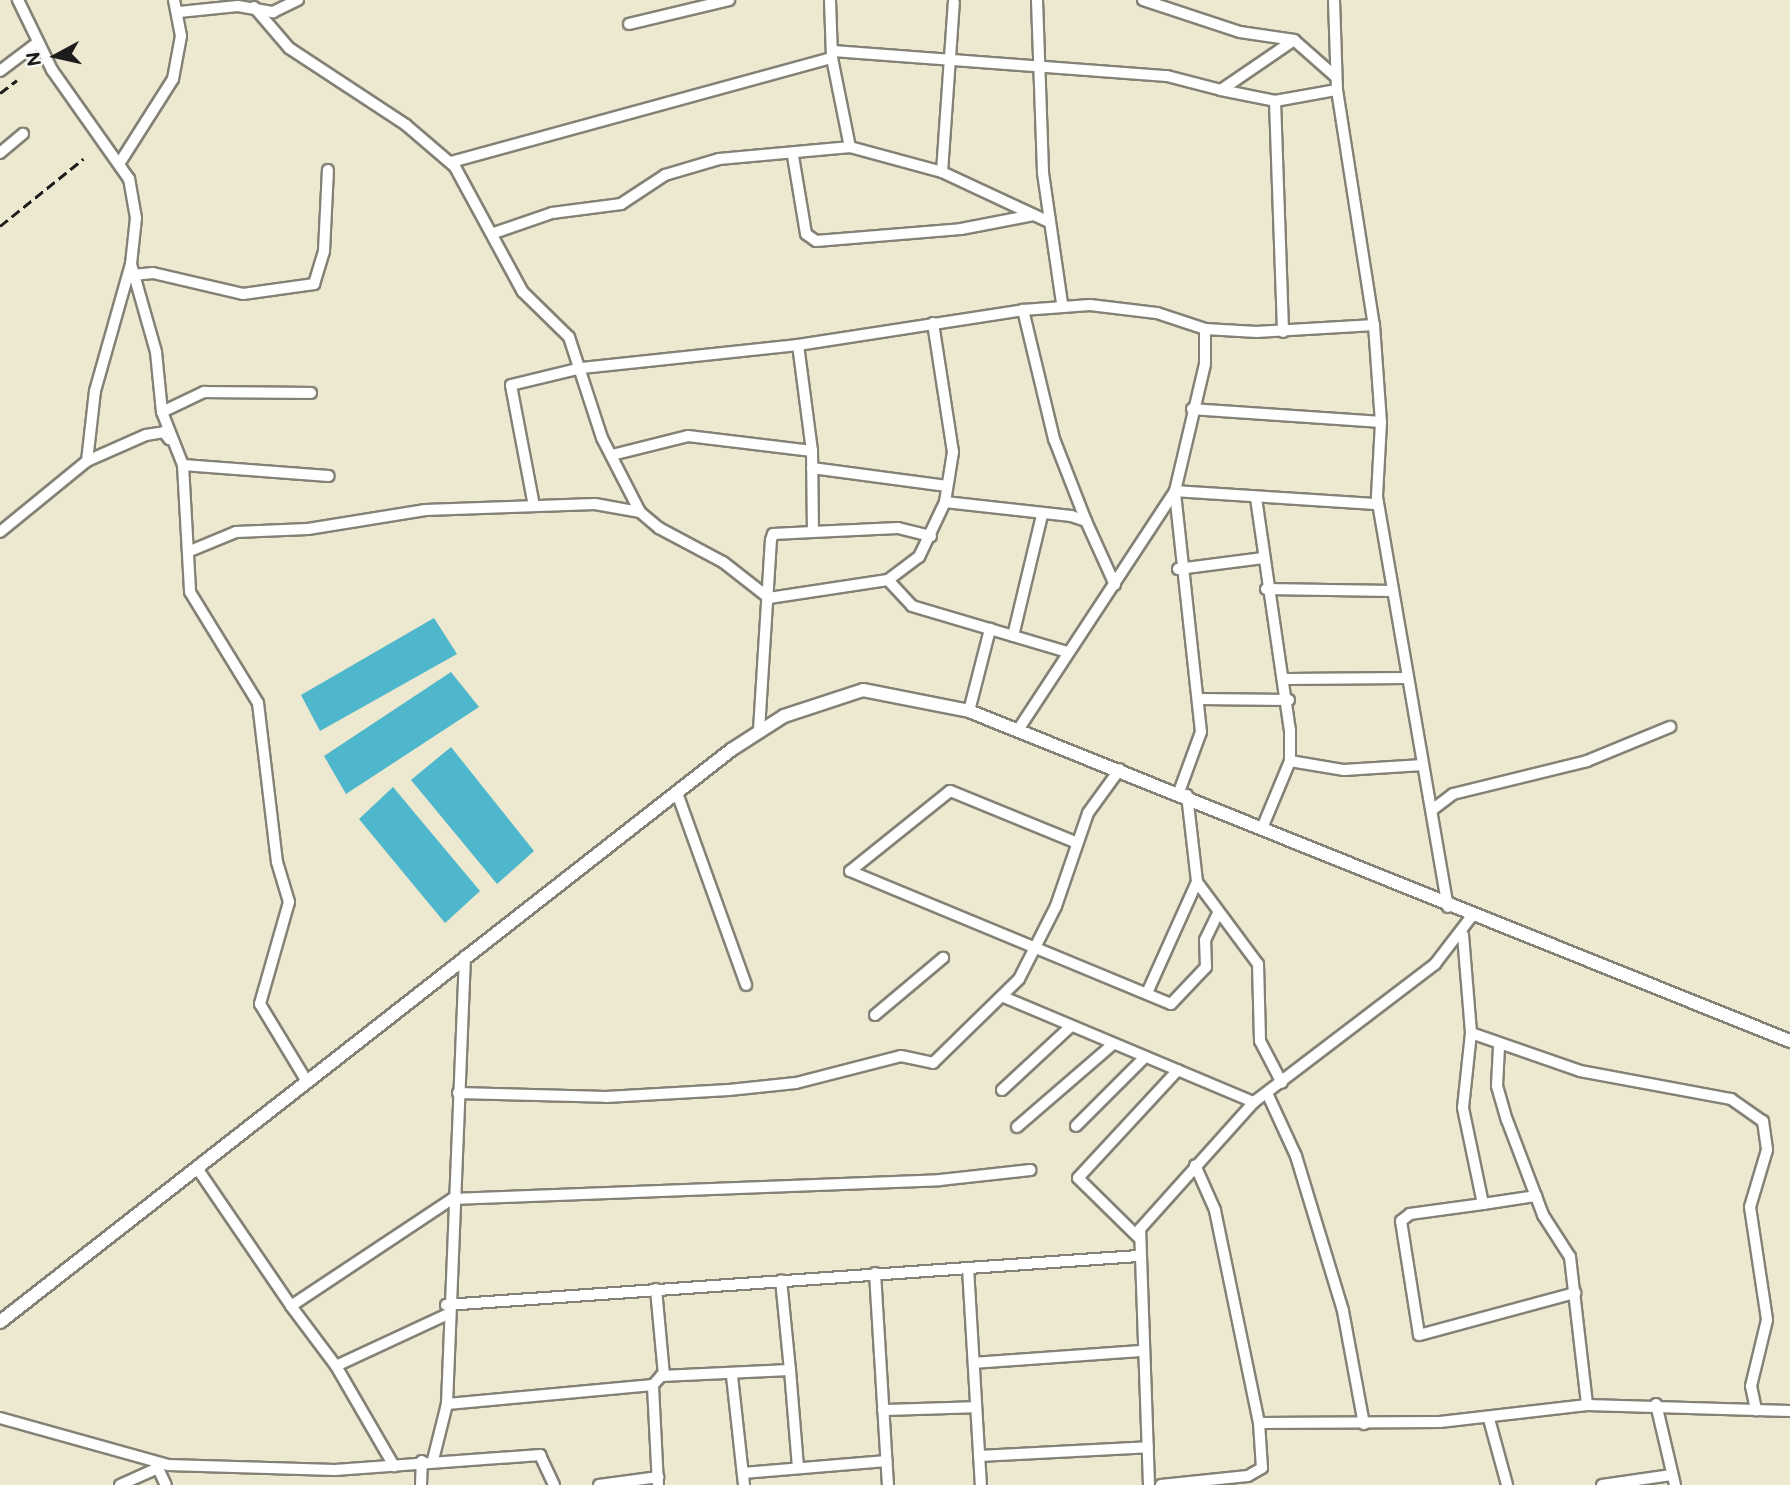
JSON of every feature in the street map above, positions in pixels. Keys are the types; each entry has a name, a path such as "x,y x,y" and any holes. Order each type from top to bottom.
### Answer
{"street":[{"path":"18,0 37,43 119,164 136,219 131,264 105,343 87,461"},
{"path":"119,164 168,94 181,36 179,12 174,0"},
{"path":"179,12 254,7 273,12 298,0"},
{"path":"629,24 729,0"},
{"path":"830,0 833,55 850,148"},
{"path":"1037,0 1036,69 1049,222 1062,304"},
{"path":"1143,0 1240,32 1294,40 1336,77"},
{"path":"1334,0 1337,90 1374,325 1381,422 1378,504 1406,678 1448,906"},
{"path":"942,172 953,61 954,2"},
{"path":"254,7 289,48 451,162 494,233 523,292 569,337 612,455 640,512"},
{"path":"1221,90 1294,40"},
{"path":"0,71 37,43"},
{"path":"451,162 833,55 1167,76 1275,102 1337,90"},
{"path":"1275,102 1283,332"},
{"path":"0,153 23,134"},
{"path":"494,233 552,214 621,204 650,183 696,164 850,148 942,172 1049,222"},
{"path":"793,156 806,234 816,241 961,229 1034,215"},
{"path":"133,275 153,273 243,294 314,284 324,251 328,170"},
{"path":"131,264 156,352 162,412 171,441 183,465 193,601 258,703 277,862 289,902 260,1004 306,1080"},
{"path":"534,506 509,387 582,368 798,345 1062,304 1157,313 1205,329 1283,332 1374,325"},
{"path":"1023,310 1054,439 1115,585"},
{"path":"190,551 248,530 308,529 425,510 534,506 640,512 723,562 769,598 888,580 919,557 946,502 953,452 933,323"},
{"path":"1205,329 1205,364 1192,409 1175,491 1178,569 1200,699 1200,744 1183,794 1197,882 1258,964 1262,1047 1282,1083"},
{"path":"798,345 812,451 813,533"},
{"path":"162,412 204,392 311,393"},
{"path":"1192,409 1381,422"},
{"path":"0,532 87,461 146,435 164,432 171,441"},
{"path":"612,455 688,436 812,451"},
{"path":"183,465 329,476"},
{"path":"812,468 947,485"},
{"path":"1175,491 1378,504"},
{"path":"1018,730 1175,491"},
{"path":"1256,498 1266,589 1287,679 1289,700 1290,761 1263,826"},
{"path":"946,502 1086,521"},
{"path":"1013,636 1042,515"},
{"path":"759,730 773,534 898,528 930,536"},
{"path":"1178,569 1263,558"},
{"path":"888,580 912,606 1067,652"},
{"path":"1266,589 1393,591"},
{"path":"969,711 990,629"},
{"path":"1287,679 1406,678"},
{"path":"0,1322 306,1080 759,730 863,690 969,711 1263,826 1471,917 1790,1041"},
{"path":"1200,699 1289,700"},
{"path":"1432,810 1453,794 1587,761 1670,727"},
{"path":"1290,761 1344,770 1423,765"},
{"path":"458,1093 694,1092 796,1083 901,1056 927,1065 1006,998 1036,949 1075,842 1120,769"},
{"path":"1075,842 950,791 850,871 1036,949 1147,993 1178,1002 1206,967 1205,940 1219,913"},
{"path":"677,793 746,985"},
{"path":"1147,993 1197,882"},
{"path":"1149,1485 1138,1237 1195,1165 1254,1102 1435,964 1463,935 1471,917"},
{"path":"1463,935 1471,1033 1463,1108 1483,1204"},
{"path":"421,1485 447,1404 446,1310 465,956"},
{"path":"875,1015 943,958"},
{"path":"1006,998 1254,1102"},
{"path":"1002,1090 1071,1026"},
{"path":"1471,1033 1499,1047 1625,1081 1731,1099 1763,1121 1768,1142 1750,1207 1767,1320 1751,1386 1756,1410"},
{"path":"1017,1127 1113,1044"},
{"path":"1499,1047 1497,1086 1547,1225 1565,1244 1575,1293 1587,1405"},
{"path":"1076,1126 1145,1056"},
{"path":"1138,1237 1078,1178 1178,1070"},
{"path":"1267,1093 1296,1156 1343,1311 1364,1424"},
{"path":"1161,1485 1258,1474 1259,1423 1215,1210 1195,1165"},
{"path":"197,1168 291,1306 336,1366 394,1466"},
{"path":"291,1306 452,1199 940,1180 1030,1170"},
{"path":"1536,1196 1410,1214 1401,1221 1419,1335 1575,1293"},
{"path":"336,1366 446,1310 656,1289 1139,1256"},
{"path":"968,1268 981,1485"},
{"path":"875,1273 888,1485"},
{"path":"781,1280 798,1467"},
{"path":"656,1289 664,1376"},
{"path":"974,1363 1143,1351"},
{"path":"447,1404 653,1385 664,1376 732,1376 790,1370"},
{"path":"732,1376 744,1485"},
{"path":"599,1485 658,1481 653,1385"},
{"path":"1602,1485 1673,1480 1656,1404"},
{"path":"1259,1423 1364,1424 1489,1419 1587,1405 1656,1404 1789,1414"},
{"path":"883,1410 976,1407"},
{"path":"0,1418 157,1466 280,1471 540,1455 554,1485"},
{"path":"1489,1419 1507,1485"},
{"path":"979,1456 1148,1447"},
{"path":"743,1473 887,1461"},
{"path":"120,1485 157,1466"},
{"path":"157,1466 166,1485"}],"water":[{"path":"434,618 457,654 320,731 301,695"},
{"path":"451,672 479,707 346,794 324,756"},
{"path":"451,747 534,851 497,884 411,780"},
{"path":"393,787 480,891 445,923 359,819"}],"railway":[{"path":"0,93 17,80"},
{"path":"0,226 83,159"}]}
